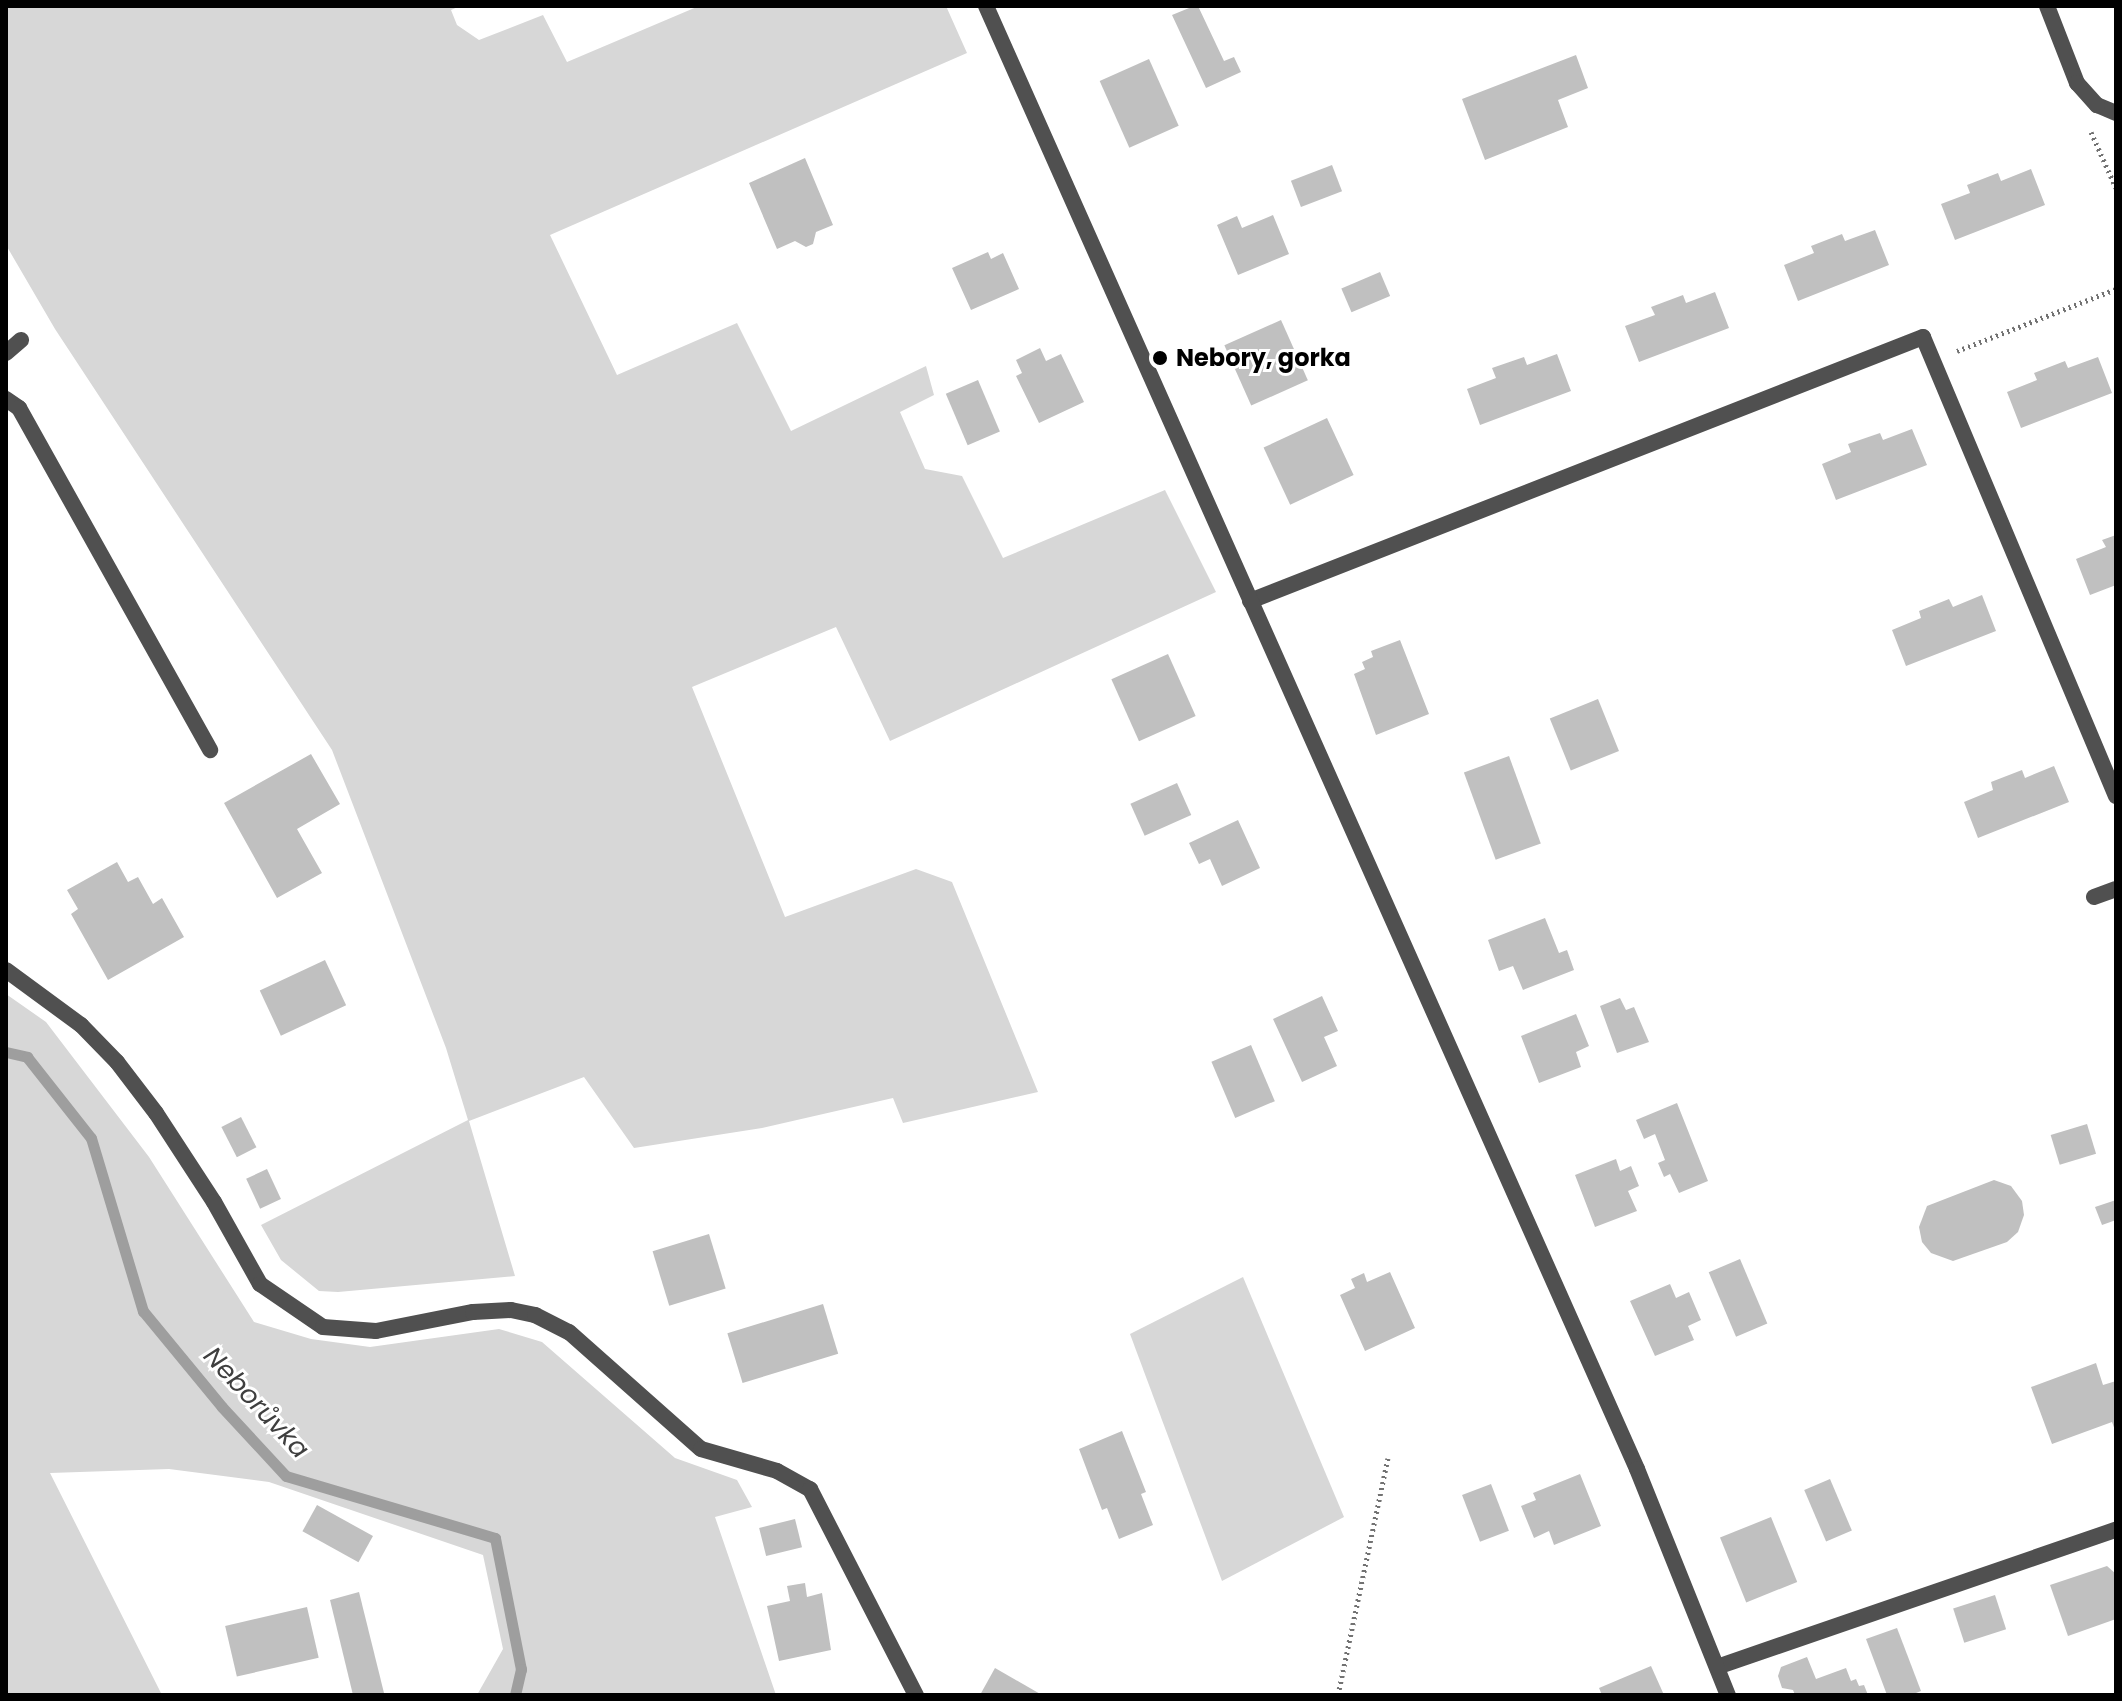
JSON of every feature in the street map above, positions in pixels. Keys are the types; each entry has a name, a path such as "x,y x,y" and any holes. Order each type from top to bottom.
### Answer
{"street":[{"path":"986,6 1619,1427 1728,1695"},
{"path":"2047,6 2077,83 2097,105 2116,113"},
{"path":"1250,601 1923,337 2116,796"},
{"path":"6,353 21,340"},
{"path":"6,399 19,408 210,750"},
{"path":"2094,897 2116,889"},
{"path":"6,970 81,1025 117,1062 156,1113 214,1202 260,1284 323,1327 376,1331 473,1312 511,1310 535,1315 569,1332 701,1449 777,1471 810,1489 916,1695"},
{"path":"1717,1667 2116,1530"}],"path":[{"path":"2097,105 2089,126 2116,188"},
{"path":"1933,360 2116,289"},
{"path":"1338,1695 1388,1458"}],"shaded area":[{"path":"6,6 460,6 451,10 457,25 479,40 543,15 567,62 699,6 946,6 967,53 550,235 617,375 737,323 791,431 926,366 934,395 900,412 925,469 962,476 1003,558 1165,490 1216,592 890,741 836,627 692,687 785,917 916,869 952,882 1038,1092 903,1123 893,1098 762,1128 634,1148 584,1077 469,1121 515,1276 338,1292 319,1291 281,1260 261,1225 468,1120 446,1048 332,750 55,329 6,245"},
{"path":"6,994 46,1022 149,1157 254,1322 311,1339 370,1347 499,1329 542,1342 675,1458 737,1480 752,1507 715,1517 776,1695 477,1695 503,1649 483,1555 269,1482 169,1469 50,1473 162,1695 6,1695"},
{"path":"1243,1277 1344,1517 1222,1581 1130,1334"}],"building":[{"path":"1198,6 1224,61 1234,57 1241,72 1206,88 1172,15"},
{"path":"1576,55 1588,88 1558,100 1568,127 1485,160 1462,99"},
{"path":"1149,59 1179,126 1129,148 1100,81"},
{"path":"805,158 833,225 816,232 813,244 806,247 795,241 777,249 749,183"},
{"path":"1332,165 1342,191 1301,207 1291,181"},
{"path":"2031,169 2045,205 1955,240 1941,204 1970,193 1967,185 1998,173 2001,181"},
{"path":"1273,215 1289,254 1238,275 1217,225 1237,216 1242,228"},
{"path":"1875,230 1889,265 1798,301 1784,265 1814,253 1811,246 1842,234 1845,241"},
{"path":"988,252 991,259 1003,253 1019,289 971,310 952,268"},
{"path":"1380,272 1390,296 1351,312 1341,288"},
{"path":"1715,292 1729,328 1639,362 1625,326 1655,315 1651,307 1683,295 1686,303"},
{"path":"1281,320 1308,380 1251,406 1224,345"},
{"path":"1040,348 1046,361 1061,354 1084,402 1039,423 1016,376 1022,373 1016,360"},
{"path":"1557,354 1571,391 1480,425 1467,389 1496,378 1492,368 1524,357 1527,365"},
{"path":"2098,357 2112,393 2021,428 2007,392 2037,380 2034,373 2065,361 2068,368"},
{"path":"978,380 1000,432 968,445 946,394"},
{"path":"1327,418 1354,475 1290,505 1264,448"},
{"path":"1912,429 1927,465 1836,500 1822,464 1851,452 1848,444 1880,433 1883,440"},
{"path":"2116,535 2116,585 2090,595 2076,559 2106,547 2102,540"},
{"path":"1982,595 1996,631 1906,666 1892,630 1921,618 1919,611 1949,599 1953,607"},
{"path":"1400,640 1429,714 1376,735 1354,674 1365,669 1362,662 1373,657 1371,651"},
{"path":"1168,654 1196,716 1139,741 1111,679"},
{"path":"1598,699 1619,751 1571,770 1550,718"},
{"path":"311,754 340,804 297,829 322,873 277,898 224,803"},
{"path":"1509,756 1541,843 1496,860 1464,772"},
{"path":"2054,766 2069,802 1978,838 1964,802 1993,790 1991,782 2022,770 2025,778"},
{"path":"1177,783 1191,815 1145,836 1130,804"},
{"path":"1238,820 1260,868 1222,886 1210,859 1199,864 1189,843"},
{"path":"117,862 128,882 138,877 153,904 162,898 184,937 108,980 71,914 78,909 67,890"},
{"path":"1545,918 1559,953 1567,950 1574,970 1523,990 1513,966 1499,971 1488,940"},
{"path":"325,960 346,1005 281,1036 260,990"},
{"path":"1322,996 1338,1031 1324,1037 1337,1066 1302,1082 1273,1019"},
{"path":"1620,998 1626,1010 1634,1007 1649,1042 1617,1053 1600,1006"},
{"path":"1576,1014 1589,1046 1576,1052 1581,1067 1539,1083 1521,1036"},
{"path":"1251,1045 1275,1101 1235,1118 1211,1062"},
{"path":"1677,1103 1708,1181 1679,1193 1670,1174 1664,1177 1658,1163 1665,1160 1655,1134 1644,1139 1636,1120"},
{"path":"241,1117 256,1147 237,1157 221,1127"},
{"path":"2087,1124 2096,1154 2060,1165 2051,1135"},
{"path":"1616,1159 1620,1171 1631,1166 1639,1186 1628,1191 1637,1211 1595,1227 1575,1175"},
{"path":"267,1169 281,1199 260,1209 246,1179"},
{"path":"1994,1180 2011,1186 2022,1201 2024,1215 2018,1232 2007,1242 1953,1261 1931,1253 1922,1242 1919,1227 1927,1206"},
{"path":"2116,1200 2116,1220 2102,1225 2095,1207"},
{"path":"709,1234 726,1289 669,1306 653,1251"},
{"path":"1740,1259 1767,1323 1736,1337 1709,1272"},
{"path":"1390,1272 1415,1328 1365,1351 1340,1295 1355,1288 1351,1279 1364,1273 1367,1282"},
{"path":"1670,1284 1676,1298 1689,1292 1701,1320 1688,1326 1694,1340 1655,1356 1630,1301"},
{"path":"823,1304 838,1354 743,1383 727,1333"},
{"path":"2096,1363 2103,1385 2116,1381 2116,1433 2112,1422 2052,1444 2031,1387"},
{"path":"1122,1431 1146,1492 1141,1494 1153,1525 1119,1539 1107,1508 1102,1510 1079,1449"},
{"path":"1580,1474 1601,1526 1554,1545 1549,1531 1534,1538 1521,1506 1536,1500 1533,1493"},
{"path":"1830,1479 1852,1531 1826,1541 1804,1490"},
{"path":"1491,1484 1509,1531 1480,1542 1462,1495"},
{"path":"317,1505 373,1536 358,1562 302,1531"},
{"path":"1771,1517 1797,1582 1746,1603 1720,1538"},
{"path":"795,1519 802,1547 766,1556 759,1528"},
{"path":"2107,1566 2116,1574 2116,1619 2068,1636 2050,1585"},
{"path":"805,1583 807,1597 822,1593 831,1650 779,1661 767,1606 790,1601 787,1586"},
{"path":"359,1592 384,1693 374,1695 353,1695 330,1600"},
{"path":"1995,1595 2006,1629 1964,1643 1953,1609"},
{"path":"307,1607 319,1658 237,1677 225,1626"},
{"path":"1897,1628 1921,1691 1911,1695 1887,1695 1866,1639"},
{"path":"1807,1657 1816,1679 1846,1668 1851,1681 1856,1679 1859,1686 1864,1685 1868,1695 1795,1695 1793,1690 1782,1688 1778,1676 1781,1667"},
{"path":"1651,1666 1664,1695 1602,1695 1599,1688"},
{"path":"995,1668 1042,1695 980,1695"}],"waterway":[{"name":"Neborůvka","path":"6,1052 27,1057 91,1138 143,1311 222,1407 286,1476 495,1538 521,1669 515,1695"}],"place":[{"name":"Nebory, gorka","path":"1160,358"}]}
